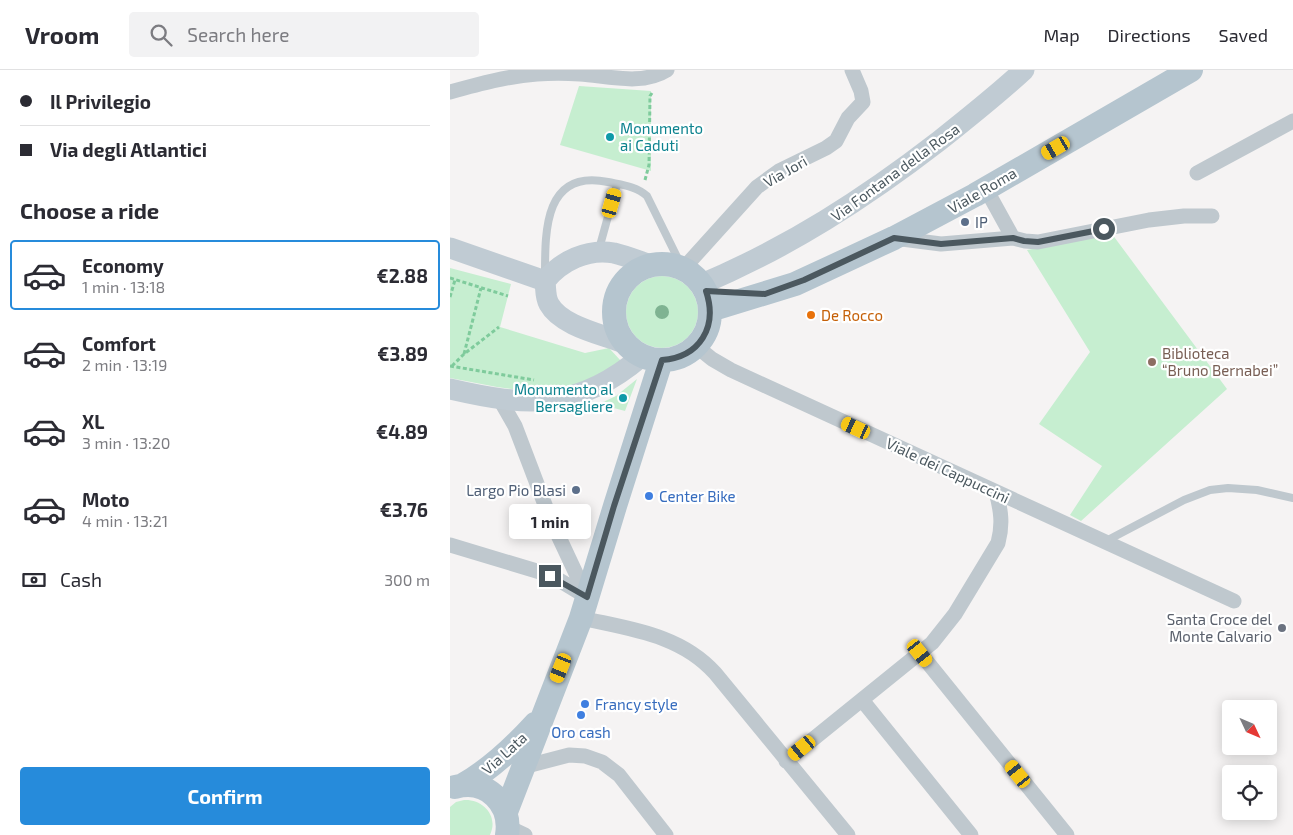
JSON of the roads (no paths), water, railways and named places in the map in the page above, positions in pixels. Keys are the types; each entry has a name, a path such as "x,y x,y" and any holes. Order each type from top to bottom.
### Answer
{"main road":[{"name":"Viale Roma","path":"706,295 765,294 804,280 894,238 986,189 1191,70"},
{"path":"651,265 672,265 683,268 693,275 706,295 707,329 696,346 680,357 643,353 614,324 613,313 618,292 631,275 651,265"},
{"name":"Via Lata","path":"511,827 522,767 584,608 614,506 643,353"},
{"name":"Via Lata","path":"457,787 480,774 502,757 542,717"},
{"path":"457,787 477,786 490,791 500,800 511,827"}],"street":[{"name":"Via Jori","path":"683,268 763,182 836,141 848,118 863,102 862,91 852,70"},
{"name":"Via Fontana della Rosa","path":"706,295 744,266 848,208 899,172 985,104 1024,70"},
{"path":"450,92 505,78 534,74 578,74 635,79 652,77 662,72"},
{"path":"1197,173 1293,121"},
{"path":"986,189 1013,238"},
{"path":"894,238 941,244 1013,238 1038,242 1149,220 1184,216 1212,216"},
{"path":"450,248 545,281"},
{"path":"450,389 500,398 541,402 573,396 593,389 614,378 643,353 577,326 560,316 550,305 546,297 545,281 556,269 571,260 598,252 614,253 651,265"},
{"name":"Viale dei Cappuccini","path":"696,346 712,359 731,370 1234,600"},
{"path":"500,398 515,426 584,608"},
{"path":"786,760 920,653 950,622 995,549 1002,526 996,492"},
{"path":"450,545 540,572 559,580 584,608 672,641 692,652 710,668 848,835"},
{"path":"920,653 1067,835"},
{"path":"862,700 971,835"},
{"path":"522,767 569,755 584,756 602,762 619,776 666,835"}],"lane":[{"path":"545,281 547,229 558,195 568,186 582,180 600,180 634,187 642,191 647,196 683,268"},
{"path":"598,252 617,184"},
{"path":"1106,541 1184,500 1210,490 1243,488 1293,498"}],"place":[{"name":"Monumento ai Caduti","path":"610,137"},
{"name":"IP","path":"965,222"},
{"name":"De Rocco","path":"811,315"},
{"name":"Biblioteca “Bruno Bernabei”","path":"1152,362"},
{"name":"Monumento al Bersagliere","path":"623,398"},
{"name":"Largo Pio Blasi","path":"576,490"},
{"name":"Center Bike","path":"649,496"},
{"name":"Santa Croce del Monte Calvario","path":"1282,628"},
{"name":"Francy style","path":"585,704"},
{"name":"Oro cash","path":"581,715"}]}
